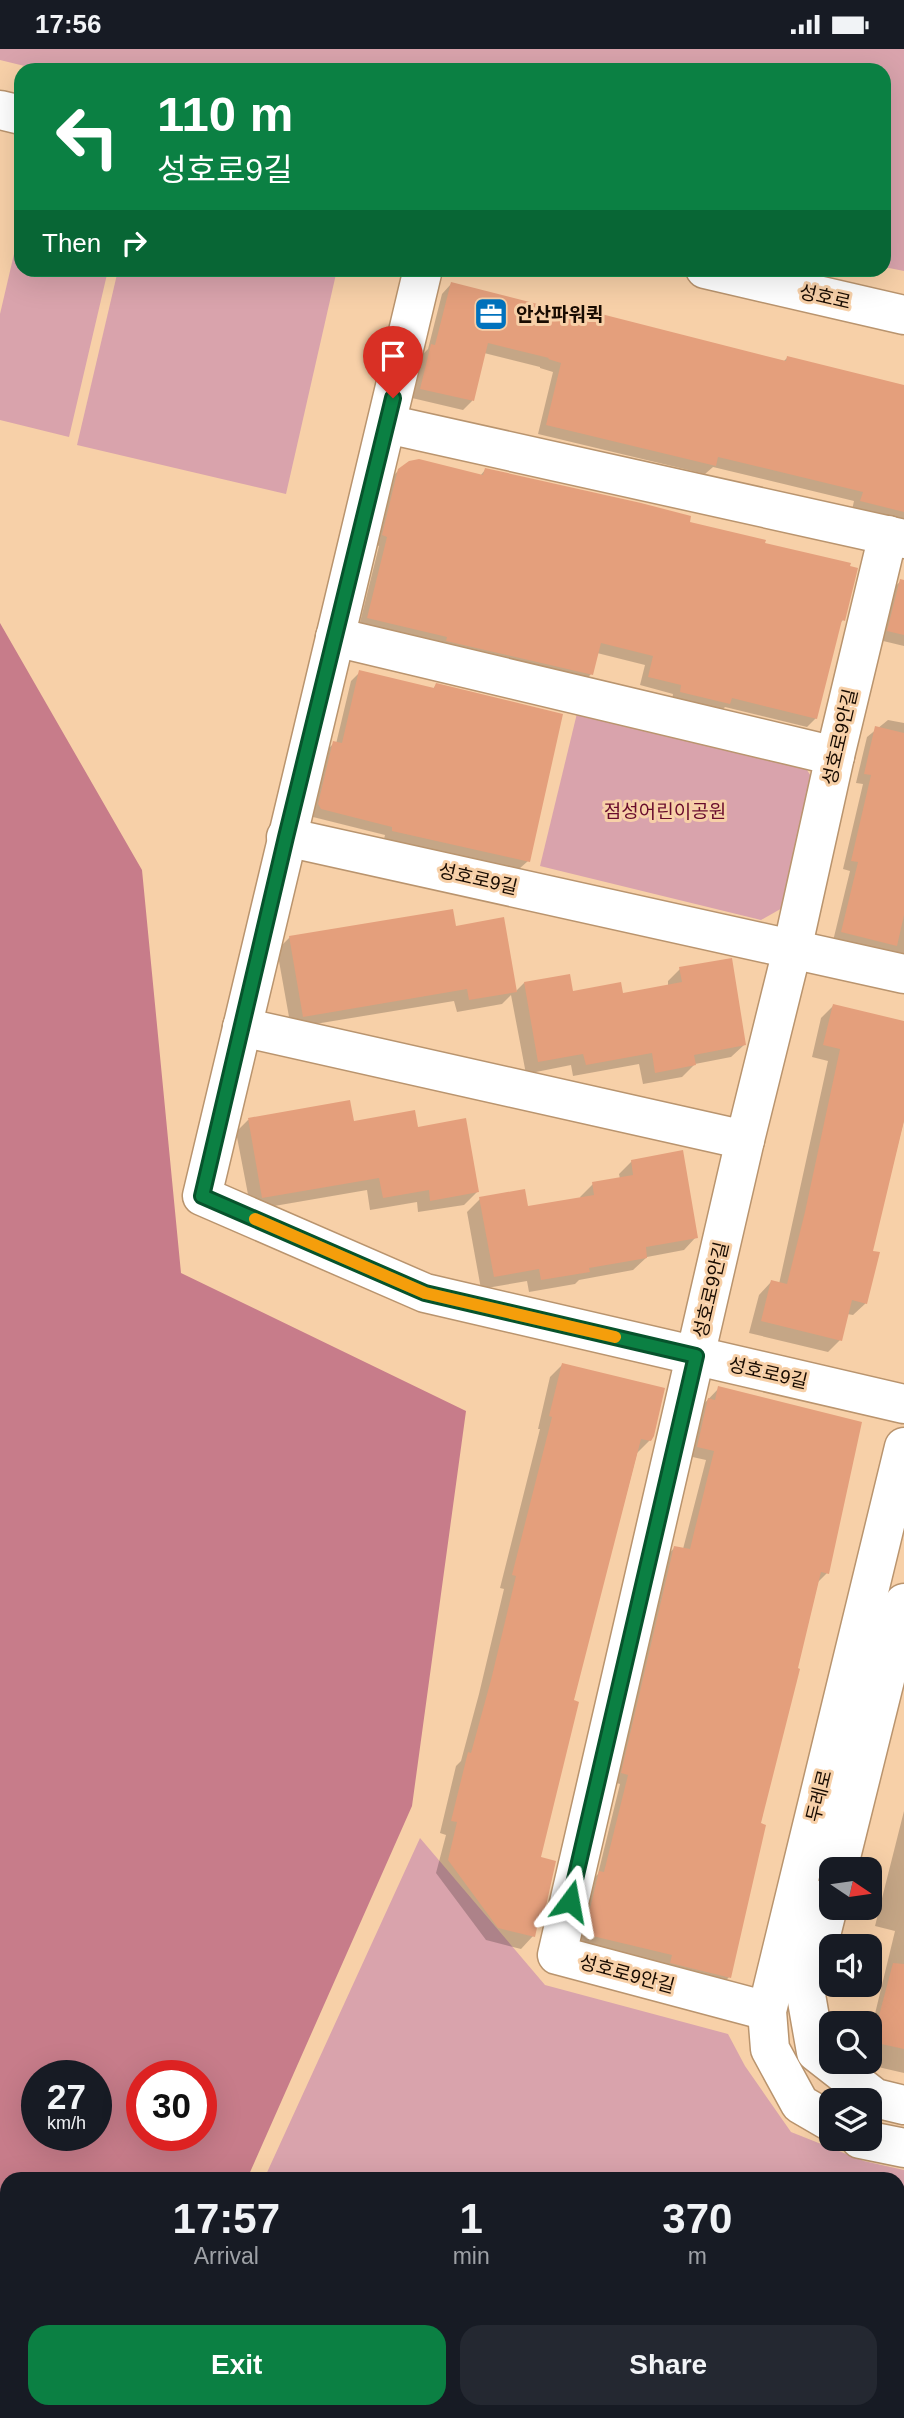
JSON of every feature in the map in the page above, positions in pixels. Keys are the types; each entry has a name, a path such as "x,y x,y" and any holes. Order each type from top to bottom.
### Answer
{"street":[{"name":"성호로9길","path":"421,277 202,1196 425,1293 904,1404"},
{"name":"성호로","path":"740,277 904,315"},
{"name":"성호로9안길","path":"387,424 896,537 835,756 557,1955 767,2011"},
{"path":"335,637 835,756"},
{"name":"성호로9길","path":"286,837 904,974"},
{"path":"242,1027 745,1140"},
{"name":"두레로","path":"819,2115 800,2104 770,2049 767,2011 904,1447"},
{"name":"두레로","path":"841,1857 903,1613"},
{"path":"825,1920 806,1995 816,2052 875,2098 904,2105"},
{"path":"882,2144 904,2148"}],"green space":[{"path":"0,49 904,49 904,271 891,268 891,63 14,63 0,60"},
{"path":"14,254 14,277 106,277 69,437 0,420 0,314"},
{"path":"116,277 335,277 286,494 77,445"},
{"name":"점성어린이공원","path":"579,705 800,759 814,781 784,907 761,920 540,866"},
{"path":"420,1838 545,1985 728,2034 745,2066 791,2132 819,2143 819,2151 839,2151 904,2172 267,2172"}],"shaded area":[{"path":"0,623 142,870 181,1273 466,1411 412,1806 250,2172 0,2172"}],"building":[{"path":"451,282 561,310 562,304 786,361 787,356 904,385 904,512 860,501 863,492 718,457 716,466 546,425 561,363 549,358 488,343 474,401 420,389 431,344 435,345"},
{"path":"419,459 483,475 485,468 641,503 691,516 690,522 851,563 850,566 858,568 817,719 732,698 730,704 680,692 681,685 648,677 653,656 601,643 593,675 446,641 447,637 367,618 387,537 382,535 398,469 409,461"},
{"path":"900,579 904,580 904,635 887,631"},
{"path":"359,670 434,688 436,683 563,714 530,862 392,831 392,827 321,809 318,804 333,741 342,743"},
{"path":"875,726 904,733 904,915 897,946 841,932 858,862 851,861 871,775 864,774"},
{"path":"453,909 456,926 504,917 517,992 469,1000 467,989 303,1017 289,936"},
{"path":"732,958 746,1045 694,1055 696,1065 655,1073 652,1053 586,1065 583,1054 538,1062 524,982 570,974 573,991 621,982 623,993 682,982 679,967"},
{"path":"833,1004 904,1021 904,1121 873,1251 880,1252 867,1304 852,1300 842,1341 761,1321 771,1280 787,1284 805,1212 840,1049 823,1045"},
{"path":"350,1100 354,1121 415,1110 418,1127 466,1118 479,1192 430,1201 429,1190 383,1198 379,1178 262,1198 248,1118"},
{"path":"683,1150 698,1238 646,1247 647,1258 589,1268 590,1272 541,1280 539,1269 494,1277 479,1197 525,1189 528,1206 594,1195 592,1182 633,1175 631,1160"},
{"path":"562,1363 665,1388 654,1436 651,1441 641,1439 574,1700 579,1702 541,1857 556,1861 542,1924 538,1923 535,1937 498,1928 448,1860 457,1822 451,1821 468,1752 471,1753 491,1680 516,1576 512,1575 552,1417 549,1416"},
{"path":"718,1386 862,1422 829,1574 821,1572 798,1668 800,1669 761,1823 766,1825 731,1978 670,1963 672,1955 584,1934 599,1871 604,1872 628,1775 621,1773 674,1546 690,1549 714,1451 697,1447 708,1398 715,1400"},
{"path":"893,1963 904,1964 904,2049 882,2044 880,2011"}],"slow traffic":[{"path":"255,1219 425,1293 615,1337"}],"place":[{"name":"안산파워퀵","path":"491,314"}],"route":[{"path":"393,398 202,1196 425,1293 696,1356 570,1901"}]}
